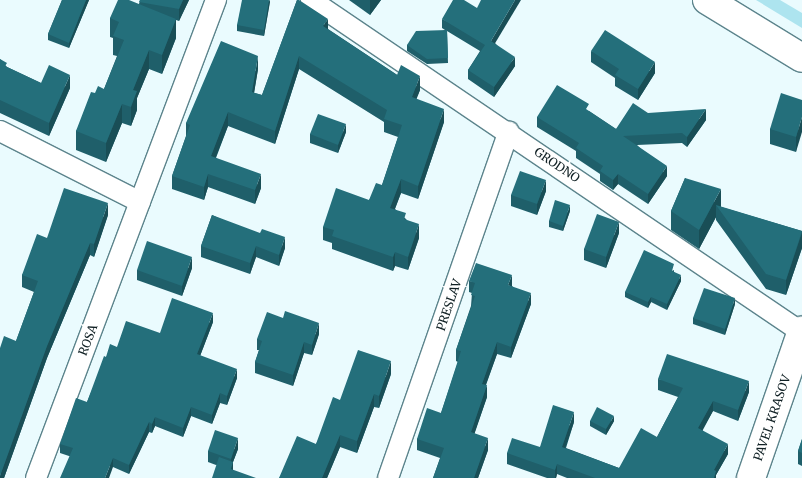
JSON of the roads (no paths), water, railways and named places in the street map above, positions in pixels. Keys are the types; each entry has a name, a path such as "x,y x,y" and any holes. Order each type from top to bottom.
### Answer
{"main road":[{"path":"707,0 802,58"},
{"name":"PAVEL KRASOV","path":"751,478 802,331"}],"street":[{"name":"ROSA","path":"36,478 216,0"},
{"name":"GRODNO","path":"311,0 802,331"},
{"path":"0,131 140,202"},
{"name":"PRESLAV","path":"388,478 509,132"}]}
